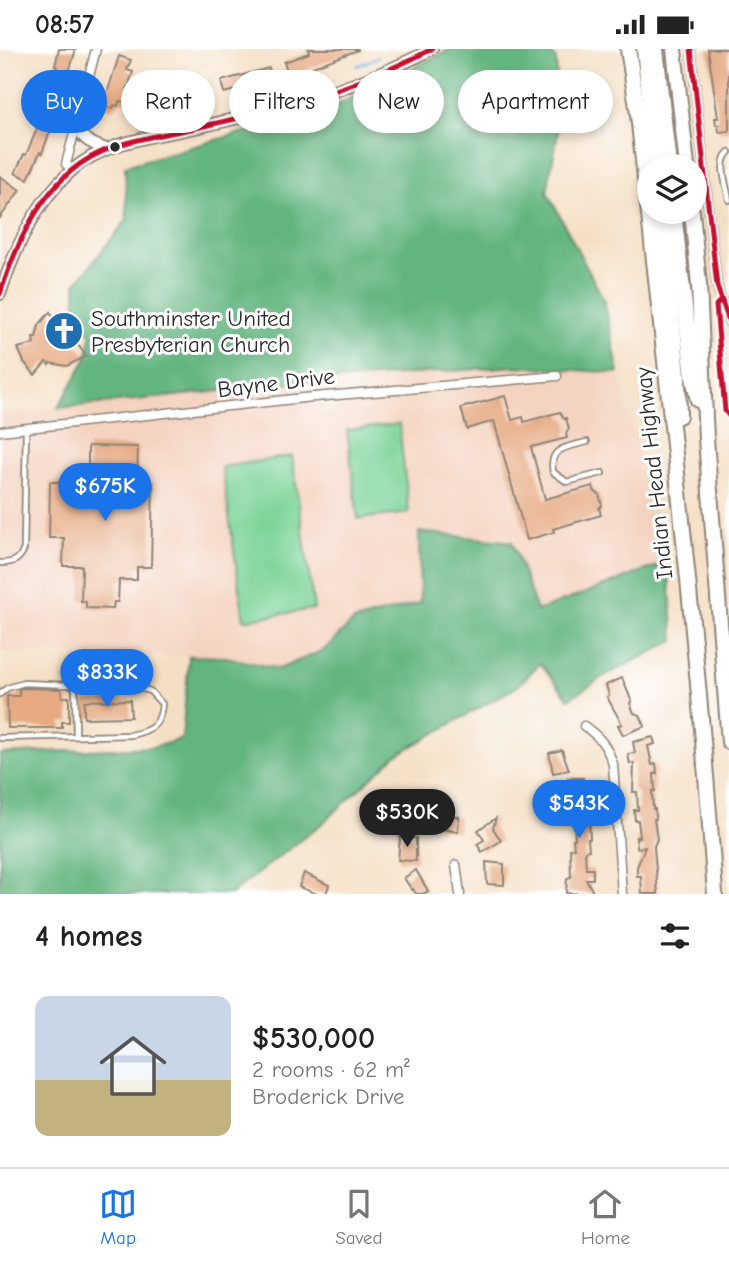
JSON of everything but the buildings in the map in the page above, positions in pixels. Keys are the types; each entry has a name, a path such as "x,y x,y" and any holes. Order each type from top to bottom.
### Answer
{"highway":[{"name":"Indian Head Highway","path":"628,49 638,114 684,535 705,750 715,894"},
{"path":"643,49 656,154"},
{"path":"656,49 668,154"},
{"path":"674,49 686,154"},
{"path":"663,224 678,377 684,535"},
{"path":"675,224 693,377 706,439"},
{"path":"693,224 729,742"}],"main road":[{"path":"1,287 32,219 45,200 72,170 106,149 317,97 375,77 432,49"},
{"path":"80,133 87,142 106,149"}],"street":[{"path":"90,70 96,49"},
{"path":"691,49 713,259 720,301 729,322"},
{"path":"72,170 66,164 73,133"},
{"name":"Bayne Drive","path":"0,431 316,397 557,376"},
{"path":"584,726 608,748 613,764 622,894"},
{"path":"456,865 460,894"}],"lane":[{"path":"729,152 724,156 723,163 729,200"},
{"path":"720,301 716,305 718,336 726,411 729,416"},
{"path":"0,563 11,563 18,559 24,549 26,429"},
{"path":"587,442 561,449 555,454 551,462 553,472 567,482 601,473"},
{"path":"0,694 7,688 24,683 140,688 150,691 162,704 161,718 148,731 131,735 0,738"},
{"path":"75,686 76,735"}],"shaded area":[{"path":"516,366 619,373 668,562 537,611 419,533 420,603 354,621 324,650 279,669 226,657 0,652 0,413 298,383"}],"green space":[{"path":"451,49 549,49 556,60 556,70 458,70 458,133 558,133 547,192 604,300 619,373 515,366 298,383 58,408 87,358 91,335 76,307 76,283 127,220 125,166 240,133 339,133 339,104 353,97 353,133 444,133 444,70 408,70"},
{"path":"399,424 409,513 358,519 347,430"},
{"path":"292,456 314,609 244,620 222,467"},
{"path":"419,532 512,542 537,611 668,562 674,641 604,676 569,699 540,663 518,686 395,756 325,821 231,894 0,894 0,754 154,747 182,739 189,656 226,657 279,669 324,650 354,621 420,603"}],"waterway":[{"path":"357,66 378,57"}],"transit line":[{"path":"0,294 19,244 46,197 71,171 98,153 127,143 254,114 328,93 391,69 432,49"},
{"path":"691,49 717,286 729,322"},
{"path":"720,301 716,305 725,411 729,416"}],"place":[{"name":"Southminster United Presbyterian Church","path":"64,331"}]}
